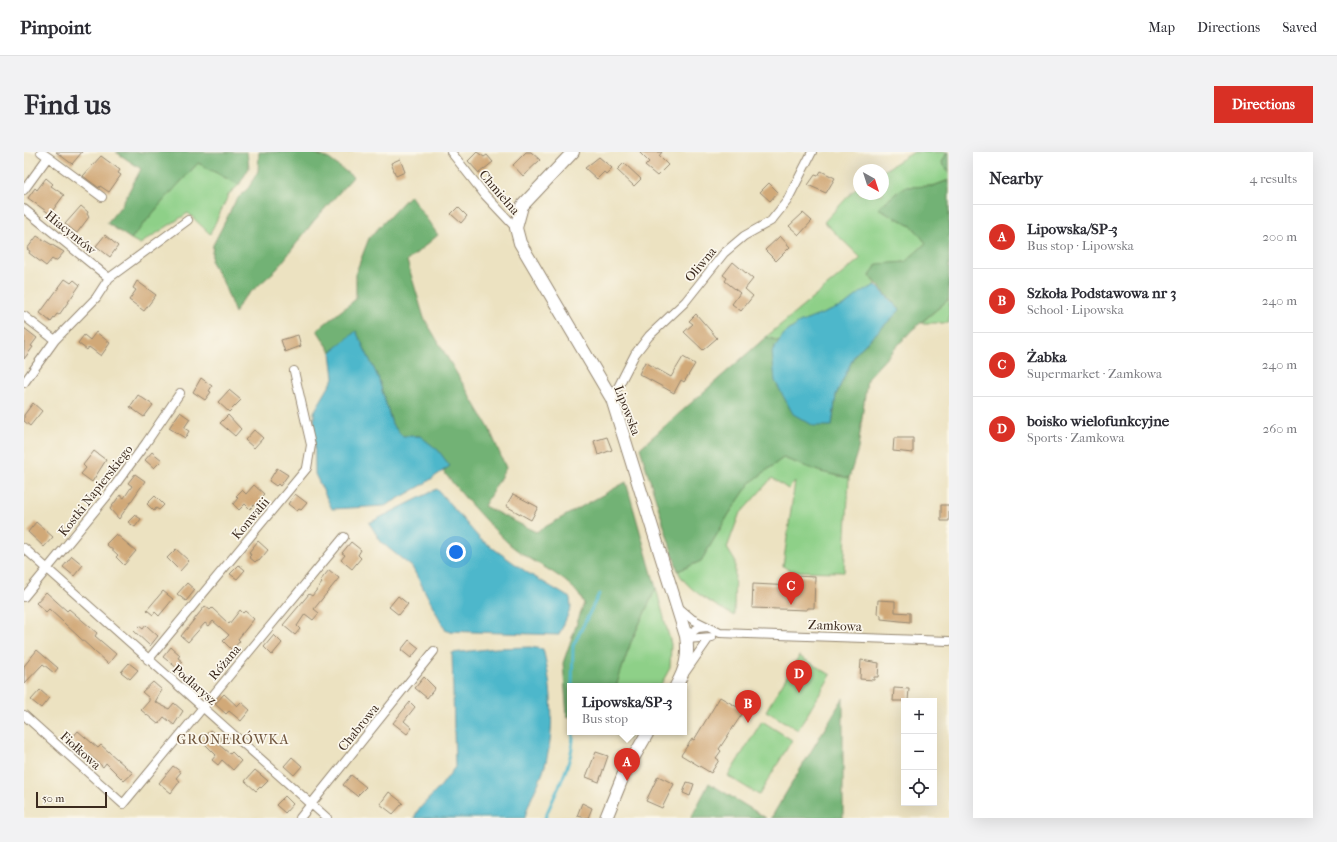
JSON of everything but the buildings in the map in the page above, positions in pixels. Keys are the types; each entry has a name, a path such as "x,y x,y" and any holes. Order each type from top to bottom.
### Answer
{"street":[{"path":"41,152 102,197"},
{"name":"Chmielna","path":"451,152 485,195 516,228"},
{"path":"516,228 522,206 573,152"},
{"name":"Oliwna","path":"612,399 635,354 649,336 685,302 724,253 744,236 771,221 787,201 812,152"},
{"path":"24,190 48,157"},
{"name":"Hiacyntów","path":"24,209 107,276"},
{"path":"24,383 55,340 96,298 107,276 188,220"},
{"name":"Lipowska","path":"516,228 520,243 612,399 686,637 687,657 679,682"},
{"path":"24,316 55,340"},
{"name":"Konwalii","path":"148,660 307,468 311,445 294,371"},
{"name":"Kostki Napierskiego","path":"24,597 107,496 180,393"},
{"name":"Różana","path":"123,804 344,537"},
{"name":"Podlarysz","path":"24,548 46,570 327,818"},
{"name":"Zamkowa","path":"677,606 692,619 720,632 949,641"},
{"path":"686,637 698,628 707,627"},
{"path":"679,682 709,638 720,632"},
{"path":"686,637 709,638"},
{"name":"Chabrowa","path":"300,818 434,651"},
{"name":"Fiołkowa","path":"24,715 123,804"},
{"path":"606,818 623,776 646,735"}],"green space":[{"path":"116,152 247,152 249,168 239,185 198,163 131,239 107,223 121,206 141,169"},
{"path":"259,152 311,152 329,159 353,177 313,222 277,269 242,300 235,313 223,282 211,262 213,245 236,200 249,187 258,171"},
{"path":"914,152 947,152 942,163 949,172 949,180 933,186 904,187 889,199 889,167"},
{"path":"947,152 949,152 949,172 942,163"},
{"path":"198,163 239,185 229,194 210,234 188,213 140,244 131,239 164,200"},
{"path":"949,180 949,299 912,330 867,379 858,449 849,478 821,472 783,458 750,483 729,514 701,561 678,571 640,448 766,337 779,341 772,352 832,426 836,395 855,354 900,310 870,276 877,264 905,262 926,243 913,227 878,208 904,187 933,186"},
{"path":"853,191 853,200 888,200 878,208 913,227 926,243 905,262 877,265 870,276 876,285 837,310 801,323 785,333 779,341 766,337 861,258 824,222"},
{"path":"410,195 438,235 407,261 424,318 489,428 506,468 484,506 536,532 626,482 656,588 631,642 617,683 567,683 567,716 563,663 584,603 578,593 559,576 515,549 506,541 473,507 443,471 449,466 420,436 402,436 392,424 378,377 356,332 331,352 317,330 356,299 356,272 369,238"},
{"path":"949,299 949,323 921,323"},
{"path":"783,458 821,472 849,478 844,572 790,571 783,566 795,482 788,489 772,478 739,515 727,548 735,561 734,616 695,591 682,578 678,571 701,561 729,514 750,483"},
{"path":"656,588 671,644 670,668 662,683 617,683 631,642"},
{"path":"799,656 831,675 798,730 766,711"},
{"path":"843,698 843,818 771,818"},
{"path":"762,721 792,740 759,795 728,776"},
{"path":"619,735 630,735 628,739"},
{"path":"709,783 766,818 691,818"}],"water":[{"path":"876,285 900,310 855,354 836,395 832,426 814,426 793,414 775,381 772,352 783,335 799,323 845,305 860,293"},
{"path":"356,331 378,377 392,424 402,436 420,436 438,450 450,466 421,486 385,506 332,509 315,474 314,412 334,378 331,352"},
{"path":"437,489 480,539 528,573 570,598 571,608 559,635 446,631 412,567 382,543 369,523"},
{"path":"530,647 543,649 549,680 552,711 550,742 547,757 543,772 530,801 525,818 414,818 418,810 440,787 455,767 452,653 496,648"}],"waterway":[{"path":"572,683 573,646 599,594"},
{"path":"545,818 564,776 571,755 573,735"}],"place":[{"name":"Żabka","path":"791,605"},
{"name":"boisko wielofunkcyjne","path":"799,693"},
{"name":"Szkoła Podstawowa nr 3","path":"748,723"},
{"name":"Lipowska/SP-3","path":"627,781"}],"district":[{"name":"GRONERÓWKA","path":"233,739"}]}
